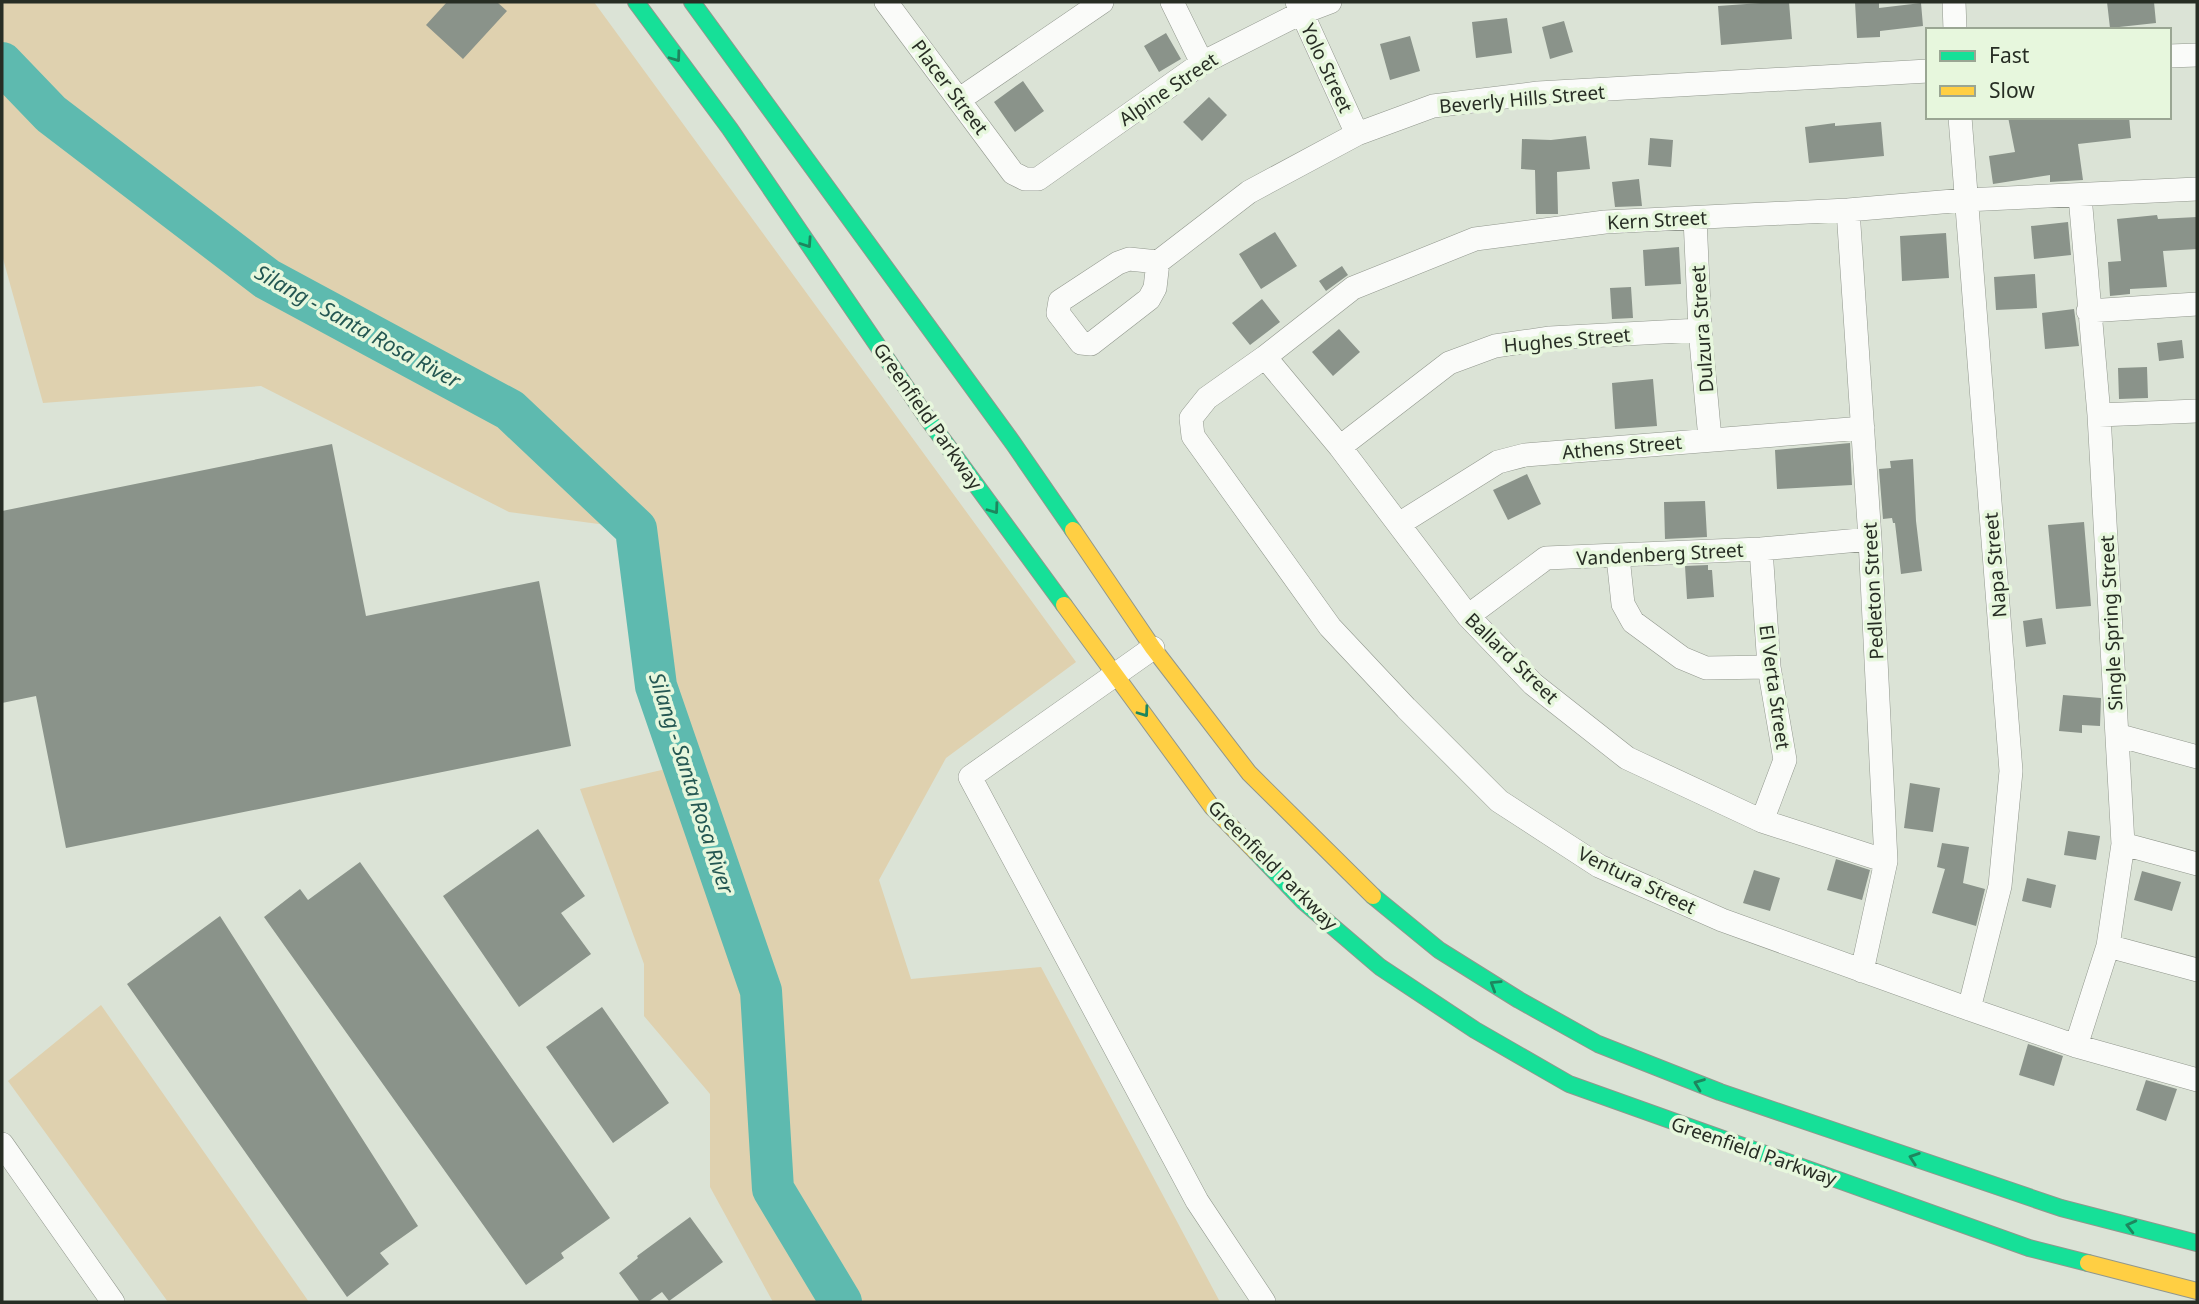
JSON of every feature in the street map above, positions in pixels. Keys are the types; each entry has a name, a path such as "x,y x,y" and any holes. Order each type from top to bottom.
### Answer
{"main road":[{"name":"Greenfield Parkway","path":"636,2 730,129 927,418 1212,807 1304,902 1380,967 1475,1030 1569,1084 2029,1248 2197,1291"},
{"path":"692,2 1013,443 1153,648 1249,773 1374,897 1439,950 1519,1000 1598,1044 1720,1092 2061,1208 2197,1243"}],"street":[{"path":"960,99 1102,2"},
{"path":"1172,2 1202,63"},
{"name":"Alpine Street","path":"1013,173 1025,179 1038,179 1202,63 1299,8 1330,2"},
{"path":"1954,2 1955,28"},
{"name":"Placer Street","path":"898,6 1013,173"},
{"name":"Yolo Street","path":"1299,8 1357,134"},
{"path":"2171,57 2197,55"},
{"name":"Beverly Hills Street","path":"1158,262 1249,192 1357,134 1433,106 1538,93 1926,71"},
{"name":"Napa Street","path":"1960,119 2011,771 2000,886 1969,1009"},
{"name":"Kern Street","path":"1193,436 1191,418 1207,398 1265,357 1353,288 1475,239 1605,222 2197,189"},
{"name":"Single Spring Street","path":"2076,1046 2108,946 2123,845 2099,415 2080,196"},
{"name":"Pedleton Street","path":"1848,210 1870,539 1885,861 1862,971"},
{"name":"Dulzura Street","path":"1695,218 1700,330 1710,439"},
{"path":"2088,311 2197,304"},
{"name":"Hughes Street","path":"1340,447 1449,363 1495,346 1550,338 1700,330"},
{"name":"Ballard Street","path":"1265,357 1340,447 1468,617 1533,684 1628,758 1762,821 1885,861"},
{"path":"2099,415 2197,411"},
{"name":"Athens Street","path":"1399,524 1498,462 1525,455 1863,428"},
{"name":"Ventura Street","path":"1193,436 1330,627 1499,802 1599,866 1722,920 2076,1046 2197,1080"},
{"name":"Vandenberg Street","path":"1468,617 1546,558 1761,549 1870,539"},
{"name":"El Verta Street","path":"1761,549 1769,667 1785,760 1762,821"},
{"path":"1618,556 1623,604 1633,622 1682,658 1706,668 1769,667"},
{"path":"1153,648 970,777 1197,1201 1264,1302"},
{"path":"2117,735 2197,757"},
{"path":"2123,845 2197,864"},
{"path":"2108,946 2197,970"},
{"path":"2,1144 113,1302"}],"shaded area":[{"path":"2,2 594,2 1076,662 946,758 879,880 911,979 1041,967 1220,1302 773,1302 710,1187 710,1094 644,1016 644,964 580,789 683,765 656,686 636,529 509,512 261,386 43,403 2,255"},
{"path":"101,1005 309,1302 168,1302 8,1081"}],"building":[{"path":"447,2 497,2 507,11 463,59 426,25"},
{"path":"1789,2 1792,39 1721,45 1718,6"},
{"path":"1855,2 1879,2 1879,8 1921,3 1923,26 1880,31 1880,37 1857,38"},
{"path":"2107,2 2154,2 2156,23 2110,28"},
{"path":"1507,18 1512,53 1476,58 1472,22"},
{"path":"1564,21 1573,52 1550,59 1542,27"},
{"path":"1166,33 1181,59 1159,72 1144,46"},
{"path":"1410,36 1420,71 1390,80 1380,44"},
{"path":"1023,81 1044,111 1015,132 994,102"},
{"path":"1209,97 1227,115 1202,141 1183,122"},
{"path":"2008,119 2129,119 2131,138 2078,144 2083,180 2050,182 2050,175 1993,184 1989,156 2015,152"},
{"path":"1881,122 1884,156 1809,163 1805,127"},
{"path":"1586,136 1590,169 1557,172 1558,214 1536,214 1535,170 1521,169 1522,139 1551,140"},
{"path":"1650,138 1673,140 1671,167 1648,165"},
{"path":"1639,179 1642,206 1615,207 1612,182"},
{"path":"2157,215 2158,219 2197,217 2197,249 2163,251 2167,287 2130,289 2130,294 2110,296 2108,262 2121,261 2117,219"},
{"path":"2068,222 2071,255 2034,259 2031,226"},
{"path":"1275,232 1297,266 1261,289 1239,254"},
{"path":"1946,233 1949,278 1902,281 1900,236"},
{"path":"1679,247 1681,284 1645,286 1643,250"},
{"path":"1342,266 1348,275 1326,291 1319,281"},
{"path":"2035,274 2037,308 1996,310 1994,277"},
{"path":"1631,287 1633,318 1612,319 1610,288"},
{"path":"1262,299 1280,322 1250,345 1232,323"},
{"path":"2074,309 2079,346 2045,349 2042,313"},
{"path":"1339,329 1360,352 1333,376 1312,352"},
{"path":"2182,340 2184,358 2159,361 2157,343"},
{"path":"2147,367 2148,398 2119,399 2118,368"},
{"path":"1653,379 1657,426 1615,429 1612,383"},
{"path":"1850,443 1852,485 1777,489 1775,450"},
{"path":"332,444 366,616 539,581 571,746 66,848 36,696 2,703 2,511"},
{"path":"1913,459 1922,571 1901,574 1895,523 1892,518 1883,519 1879,469 1891,468 1890,461"},
{"path":"1527,474 1541,504 1508,520 1493,490"},
{"path":"1705,501 1707,537 1665,539 1664,502"},
{"path":"2084,522 2091,606 2056,609 2048,525"},
{"path":"1708,565 1708,570 1712,570 1714,597 1687,599 1685,566"},
{"path":"2042,618 2046,644 2026,647 2023,621"},
{"path":"2063,695 2101,698 2100,726 2082,725 2082,733 2059,731"},
{"path":"1910,783 1940,788 1933,832 1904,828"},
{"path":"538,829 585,896 561,913 591,954 519,1007 443,896"},
{"path":"2068,831 2100,836 2096,860 2064,855"},
{"path":"1942,843 1969,847 1963,883 1985,889 1976,926 1932,913 1945,869 1937,867"},
{"path":"1836,859 1870,870 1862,900 1827,890"},
{"path":"360,862 610,1218 561,1253 564,1258 526,1285 264,917 300,889 308,900"},
{"path":"1754,870 1780,878 1770,911 1743,903"},
{"path":"2142,871 2181,882 2172,911 2134,900"},
{"path":"2027,878 2056,885 2051,908 2022,901"},
{"path":"220,916 418,1226 380,1253 389,1264 347,1297 127,984"},
{"path":"602,1007 669,1103 613,1143 546,1047"},
{"path":"2028,1044 2063,1056 2054,1086 2019,1075"},
{"path":"2146,1080 2177,1089 2166,1121 2136,1110"},
{"path":"690,1217 723,1262 669,1301 662,1292 648,1302 640,1302 619,1273 638,1258 637,1256"}],"waterway":[{"name":"Silang - Santa Rosa River","path":"2,63 51,114 267,279 510,410 636,529 656,686 761,991 773,1189 841,1302"}],"traffic: fast":[{"path":"636,2 730,129 927,418 1064,605"},
{"path":"692,2 1013,443 1073,530"},
{"path":"1256,852 1304,902 1380,967 1475,1030 1569,1084 2029,1248 2088,1263"},
{"path":"1373,896 1439,950 1519,1000 1598,1044 1720,1092 2061,1208 2197,1243"}],"traffic: slow":[{"path":"1073,530 1153,648 1249,773 1373,896"},
{"path":"1064,605 1212,807 1256,852"},
{"path":"2088,1263 2197,1291"}]}
